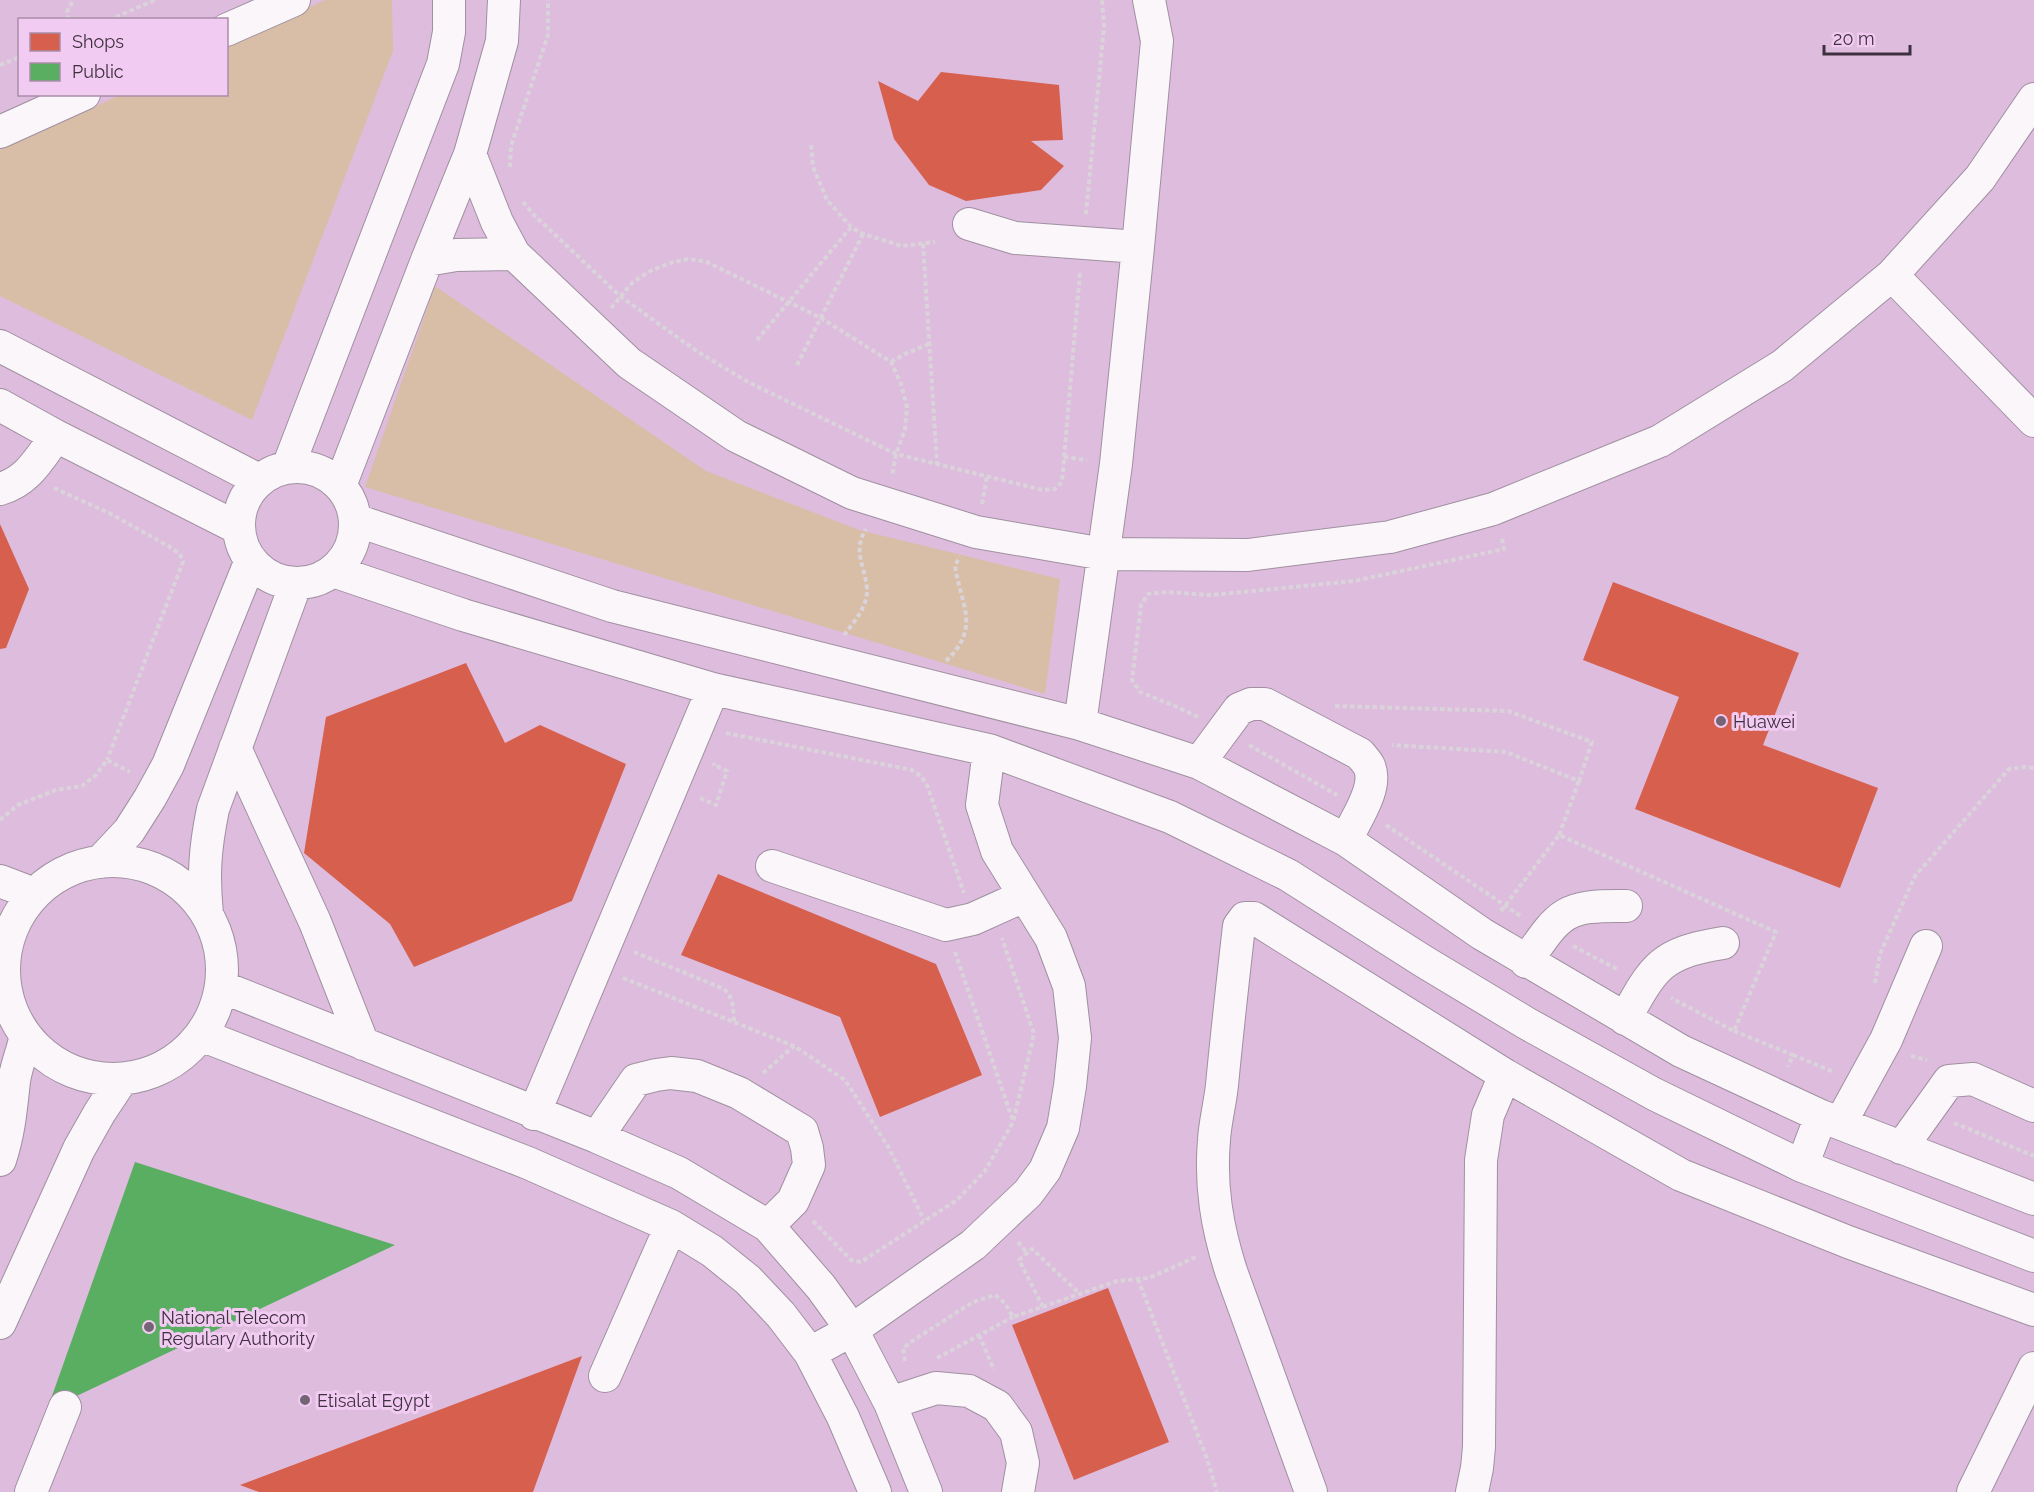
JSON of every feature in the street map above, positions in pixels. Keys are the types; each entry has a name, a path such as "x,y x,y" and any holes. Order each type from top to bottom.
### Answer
{"street":[{"path":"228,29 294,0"},
{"path":"288,467 443,64 449,32 449,0"},
{"path":"340,486 470,154 502,41 504,0"},
{"path":"1080,724 1116,464 1138,247 1157,41 1149,0"},
{"path":"0,132 80,96"},
{"path":"470,154 497,222 514,254 629,363 736,436 852,493 976,532 1104,554 1248,555 1390,537 1493,508 1660,441 1782,366 1892,274 1980,178 2034,99"},
{"path":"969,224 1015,238 1138,247"},
{"path":"427,260 456,255 514,254"},
{"path":"1892,274 2034,421"},
{"path":"0,346 259,480"},
{"path":"0,405 56,436 238,528"},
{"path":"13,482 56,436"},
{"path":"288,467 308,467 326,474 340,486 351,502 356,520 354,539 346,557 333,571 316,580 297,583 279,580 263,573 251,560 242,545 238,528 240,510 248,494 259,480 273,471 288,467"},
{"path":"356,520 612,606 1080,724 1199,763 1346,840 1526,962 1681,1051 1831,1119 2034,1199"},
{"path":"100,862 129,831 168,765 251,560"},
{"path":"333,571 463,615 713,689 989,750 1170,816 1288,875 1526,1023 1654,1094 1802,1166 2034,1256"},
{"path":"207,914 204,879 206,844 213,809 297,583"},
{"path":"534,1114 713,689"},
{"path":"1199,763 1239,710 1251,704 1265,704 1360,754 1369,766 1372,780 1369,795 1346,840"},
{"path":"235,748 315,922 363,1044"},
{"path":"810,1353 852,1330 973,1245 1028,1193 1045,1170 1063,1128 1075,1038 1069,986 1051,938 997,851 982,805 989,750"},
{"path":"100,862 132,862 162,872 188,890 207,914 218,937 223,962 222,987 214,1012 201,1035 179,1057 153,1072 122,1079 92,1077 62,1067 25,1039 8,1000 3,971 4,941 34,894 61,874 76,867 100,862"},
{"path":"772,866 971,918 1024,896"},
{"path":"0,881 34,894"},
{"path":"1526,962 1546,931 1560,917 1577,909 1596,906 1626,906"},
{"path":"1311,1492 1222,1242 1216,1213 1213,1183 1214,1138 1239,926 1245,918 1254,918 1505,1075 1681,1175 1848,1242 2034,1310"},
{"path":"1625,1019 1644,984 1659,966 1674,955 1693,948 1723,943"},
{"path":"1802,1166 1831,1119 1886,1040 1926,946"},
{"path":"222,987 534,1114 597,1137 679,1173 768,1226 821,1287 852,1330 890,1403 927,1492"},
{"path":"201,1035 528,1163 671,1226 712,1251 748,1280 781,1315 810,1353 843,1417 875,1492"},
{"path":"0,1160 12,1111 15,1079 25,1039"},
{"path":"597,1137 636,1080 656,1074 671,1073 697,1076 739,1093 802,1131 807,1148 809,1165 793,1201 768,1226"},
{"path":"1472,1492 1478,1468 1479,1447 1481,1160 1488,1115 1505,1075"},
{"path":"1901,1148 1949,1081 1973,1078 2034,1106"},
{"path":"0,1323 79,1149 122,1079"},
{"path":"604,1376 671,1226"},
{"path":"1973,1492 2034,1368"},
{"path":"890,1403 936,1388 969,1391 997,1406 1016,1432 1023,1463 1018,1492"},
{"path":"31,1492 65,1407"}],"path":[{"path":"68,18 67,12 73,0"},
{"path":"114,18 155,0"},
{"path":"512,176 511,146 548,35 548,0"},
{"path":"522,200 534,215 620,297 698,352 748,382 896,454 1043,490 1055,489 1062,482 1104,26 1102,0"},
{"path":"0,65 18,58"},
{"path":"811,146 813,167 826,200 851,226 863,234 902,246 935,242"},
{"path":"757,340 851,226"},
{"path":"797,365 863,234"},
{"path":"923,244 937,464"},
{"path":"595,330 633,282 652,270 689,259 707,262 821,318 891,362 901,384 907,406 905,429 896,454 887,505 873,517 860,539 859,554 867,590 862,610 826,659"},
{"path":"891,362 929,344"},
{"path":"0,820 18,805 56,790 82,786 96,775 107,760 183,562 180,554 120,520 13,482"},
{"path":"1493,508 1504,549 1354,581 1212,595 1166,592 1148,594 1141,605 1132,680 1140,692 1176,706 1361,808 1505,906 1546,931 1734,1031 1793,1055 1777,1095"},
{"path":"922,683 952,655 964,636 967,615 955,565 976,532"},
{"path":"1334,706 1508,711 1592,742 1559,835 1505,906"},
{"path":"724,732 912,770 921,776 927,785 952,853 971,918 1013,1122"},
{"path":"1380,744 1506,752 1579,781"},
{"path":"695,807 699,797 716,805 728,771 714,765 717,754"},
{"path":"107,760 157,785"},
{"path":"1559,835 1776,932 1734,1031"},
{"path":"793,1201 851,1260 861,1262 957,1200 985,1171 1013,1122 1034,1034 971,918"},
{"path":"631,960 634,952 724,989 732,1001 735,1022"},
{"path":"623,977 627,969"},
{"path":"739,1093 794,1046"},
{"path":"930,1361 1013,1317 1117,1281 1149,1278 1186,1263 1222,1242"},
{"path":"1043,1307 1018,1260 1032,1249 1080,1294"},
{"path":"1137,1279 1208,1459 1217,1492"},
{"path":"920,1393 904,1359 903,1349 909,1342 973,1302 995,1295 1005,1303 1013,1317"}],"shaded area":[{"path":"0,0 2034,0 2034,1492 0,1492"},
{"path":"325,0 392,0 393,51 252,420 0,296 0,150 118,96 228,96 228,46"},
{"path":"435,286 706,471 859,530 1060,579 1045,694 365,487"}],"building: Shops":[{"path":"941,72 1059,85 1063,140 1031,141 1064,166 1041,190 966,201 929,185 894,139 878,81 918,101"},
{"path":"0,524 29,589 6,648 0,649"},
{"name":"Huawei","path":"1613,582 1799,653 1763,745 1878,788 1840,888 1635,809 1679,697 1583,660"},
{"path":"466,663 505,743 540,725 626,764 572,901 414,967 390,924 304,853 326,717"},
{"path":"718,874 936,964 982,1075 880,1117 840,1017 681,955"},
{"path":"1108,1288 1169,1442 1074,1480 1012,1325"},
{"path":"582,1356 533,1492 259,1492 240,1485"}],"building: Public":[{"name":"National Telecom Regulary Authority","path":"135,1162 395,1245 47,1410"}],"place":[{"name":"Huawei","path":"1721,721"},
{"name":"National Telecom Regulary Authority","path":"149,1327"},
{"name":"Etisalat Egypt","path":"305,1400"}]}
